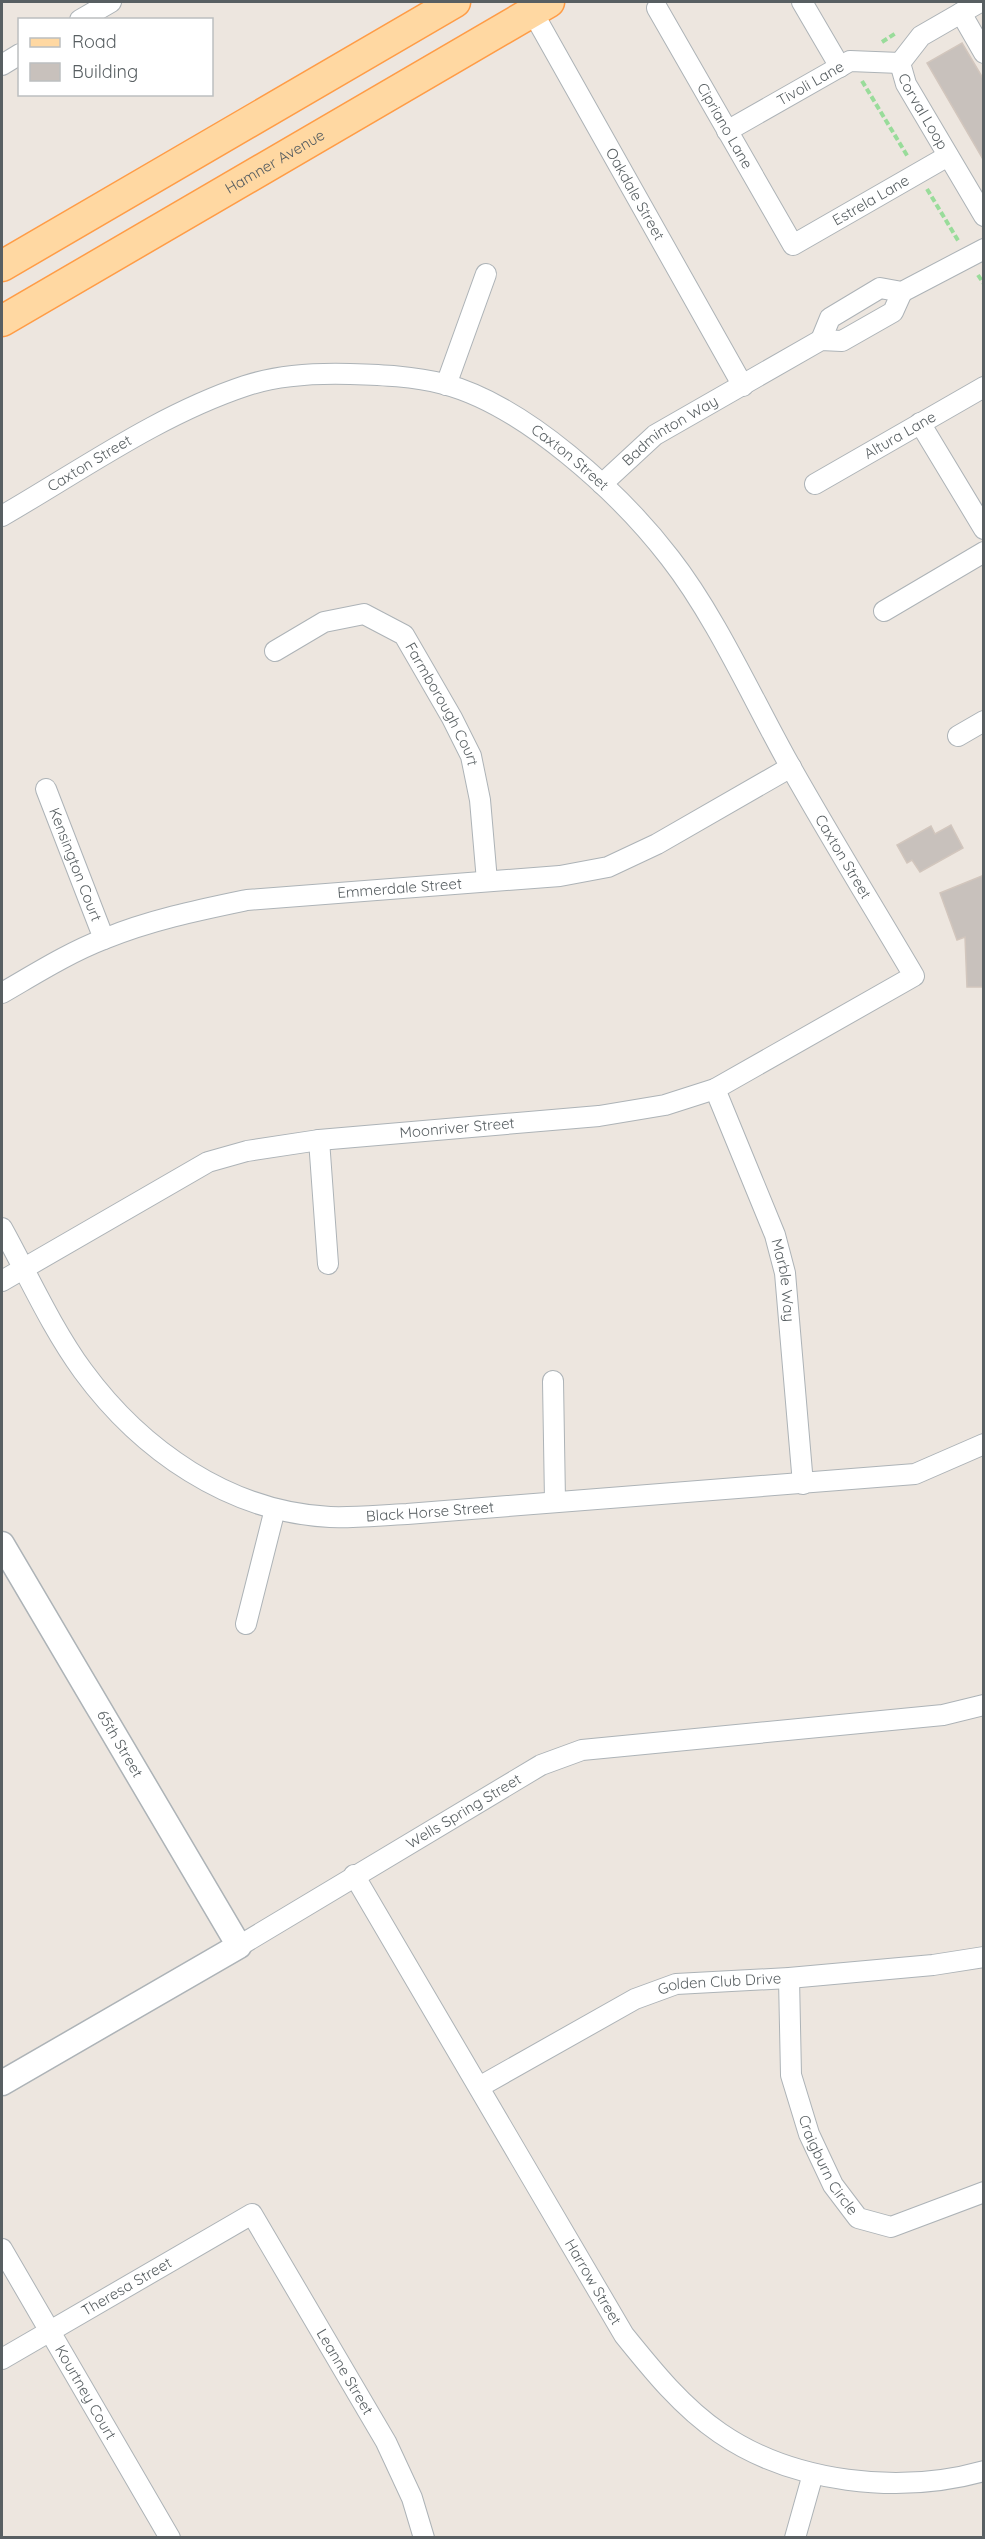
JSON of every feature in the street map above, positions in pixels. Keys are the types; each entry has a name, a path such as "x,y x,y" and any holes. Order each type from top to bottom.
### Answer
{"main road":[{"path":"2,266 455,2"},
{"name":"Hamner Avenue","path":"2,321 535,5"}],"street":[{"path":"83,18 111,2"},
{"path":"802,2 840,66"},
{"name":"Corval Loop","path":"980,2 921,36 900,63 906,84 984,216"},
{"name":"Oakdale Street","path":"535,5 742,386"},
{"name":"Cipriano Lane","path":"657,8 793,245"},
{"path":"961,13 984,53"},
{"path":"2,65 18,55"},
{"name":"Tivoli Lane","path":"727,131 850,61 900,63"},
{"name":"Estrela Lane","path":"793,245 948,156"},
{"path":"902,292 880,288 830,318 821,340 842,341 892,312 902,292 984,249"},
{"path":"446,385 486,274"},
{"path":"858,302 872,324"},
{"name":"Badminton Way","path":"602,484 655,435 821,340"},
{"name":"Caxton Street","path":"2,516 168,419 246,386 312,373 392,375 446,385 500,408 557,444 602,484 670,558 696,595 790,766 914,976"},
{"name":"Altura Lane","path":"815,484 984,387"},
{"path":"920,423 984,529"},
{"path":"884,611 984,552"},
{"name":"Farmborough Court","path":"275,651 324,622 364,614 404,635 471,756 480,800 487,881"},
{"path":"958,736 984,721"},
{"name":"Emmerdale Street","path":"2,993 52,964 104,939 152,922 248,900 560,876 608,867 657,844 790,766"},
{"name":"Kensington Court","path":"46,789 104,939"},
{"name":"Moonriver Street","path":"2,1281 208,1162 247,1151 319,1140 598,1116 665,1105 715,1089 914,976"},
{"name":"Marble Way","path":"715,1089 775,1235 785,1273 803,1484"},
{"path":"319,1140 328,1264"},
{"name":"Black Horse Street","path":"2,1228 83,1371 129,1425 188,1473 219,1489 275,1509 329,1517 915,1474 984,1444"},
{"path":"553,1381 555,1501"},
{"path":"246,1624 275,1509"},
{"name":"65th Street","path":"2,1544 238,1946"},
{"name":"Wells Spring Street","path":"2,2083 238,1946 541,1765 582,1750 943,1715 984,1705"},
{"name":"Harrow Street","path":"354,1875 624,2336 670,2391 720,2433 756,2452 813,2474 895,2483 958,2478 984,2471"},
{"name":"Golden Club Drive","path":"479,2087 635,1999 675,1984 789,1978 933,1965 984,1957"},
{"name":"Craigburn Circle","path":"789,1978 791,2075 813,2145 833,2185 858,2218 891,2227 984,2192"},
{"name":"Theresa Street","path":"2,2359 252,2214"},
{"name":"Leanne Street","path":"252,2214 386,2442 412,2498 424,2538"},
{"name":"Kourtney Court","path":"2,2248 170,2538"},
{"path":"795,2538 813,2474"}],"building":[{"path":"962,43 984,80 984,161 927,63"},
{"path":"951,825 963,848 920,872 912,860 907,863 897,845 931,826 935,834"},
{"path":"984,875 984,987 967,987 965,937 957,940 940,893"}]}
